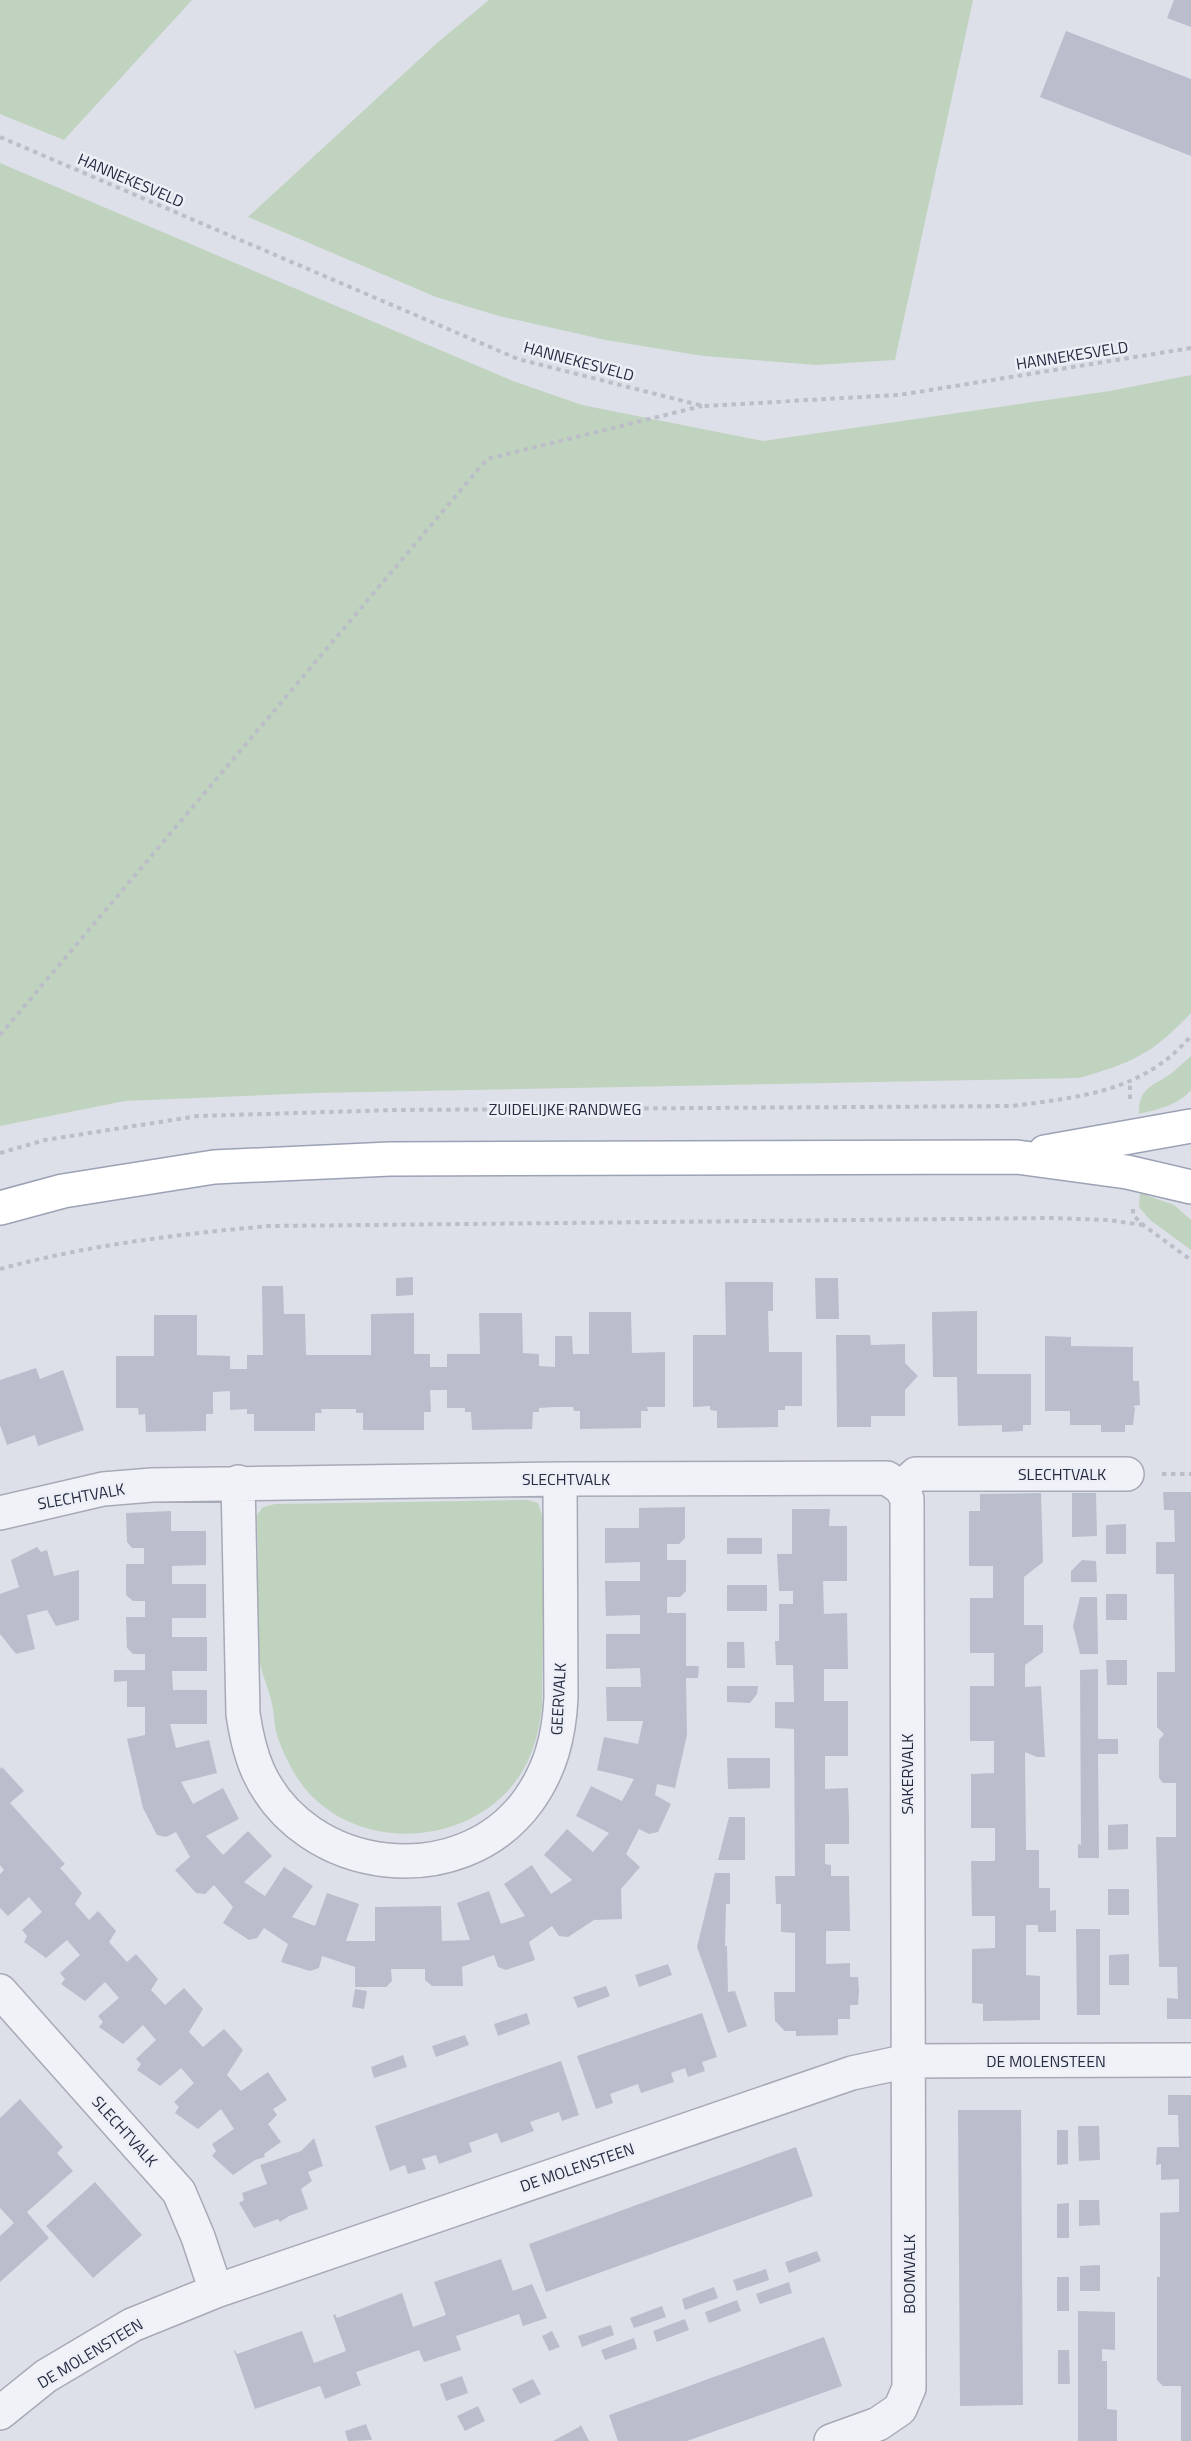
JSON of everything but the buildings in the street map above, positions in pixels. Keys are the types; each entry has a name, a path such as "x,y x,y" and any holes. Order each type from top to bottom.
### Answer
{"main road":[{"path":"1017,1157 1191,1126"},
{"path":"1191,1144 1191,1153"},
{"path":"0,1208 63,1191 214,1167 390,1159 1017,1157 1127,1172 1191,1186"}],"street":[{"name":"SLECHTVALK","path":"0,1513 103,1490 152,1485 238,1482 887,1478 901,1488 916,1474 1127,1474"},
{"name":"GEERVALK","path":"238,1482 243,1714 248,1744 258,1772 274,1798 294,1821 319,1839 345,1852 374,1860 405,1862 433,1860 460,1851 485,1839 507,1823 527,1802 542,1779 553,1754 560,1726 561,1698 560,1479"},
{"name":"SAKERVALK","path":"901,1488 907,1499 908,2061"},
{"name":"SLECHTVALK","path":"0,1991 179,2192 198,2237 216,2291"},
{"name":"DE MOLENSTEEN","path":"0,2413 46,2376 132,2325 216,2291 852,2073 908,2061 1191,2060"},
{"name":"BOOMVALK","path":"831,2441 878,2424 900,2409 909,2388 908,2061"}],"path":[{"name":"HANNEKESVELD","path":"0,137 518,359 702,406 899,395 1191,348"},
{"path":"0,1035 487,459 702,406"},
{"name":"ZUIDELIJKE RANDWEG","path":"0,1153 45,1140 198,1116 417,1110 1012,1106 1086,1096 1130,1082 1179,1050 1191,1036"},
{"path":"0,1269 30,1261 176,1234 269,1226 1051,1218 1108,1220 1143,1225"}],"green space":[{"path":"0,0 192,0 64,140 0,114"},
{"path":"489,0 973,0 895,360 816,365 703,356 606,340 499,316 436,297 248,217 437,43"},
{"path":"0,163 513,381 582,405 763,441 1110,391 1191,375 1191,1013 1165,1038 1141,1055 1114,1067 1079,1078 314,1093 125,1101 0,1126"},
{"path":"1191,1056 1191,1090 1180,1100 1139,1114 1139,1105 1145,1092"},
{"path":"1140,1193 1174,1205 1191,1220 1191,1250 1150,1220 1139,1207"},
{"path":"528,1500 538,1503 544,1521 542,1706 534,1744 523,1770 496,1802 469,1819 438,1830 406,1834 374,1830 344,1819 318,1801 296,1776 284,1754 275,1728 271,1698 258,1655 257,1515 263,1507 275,1504"}]}
